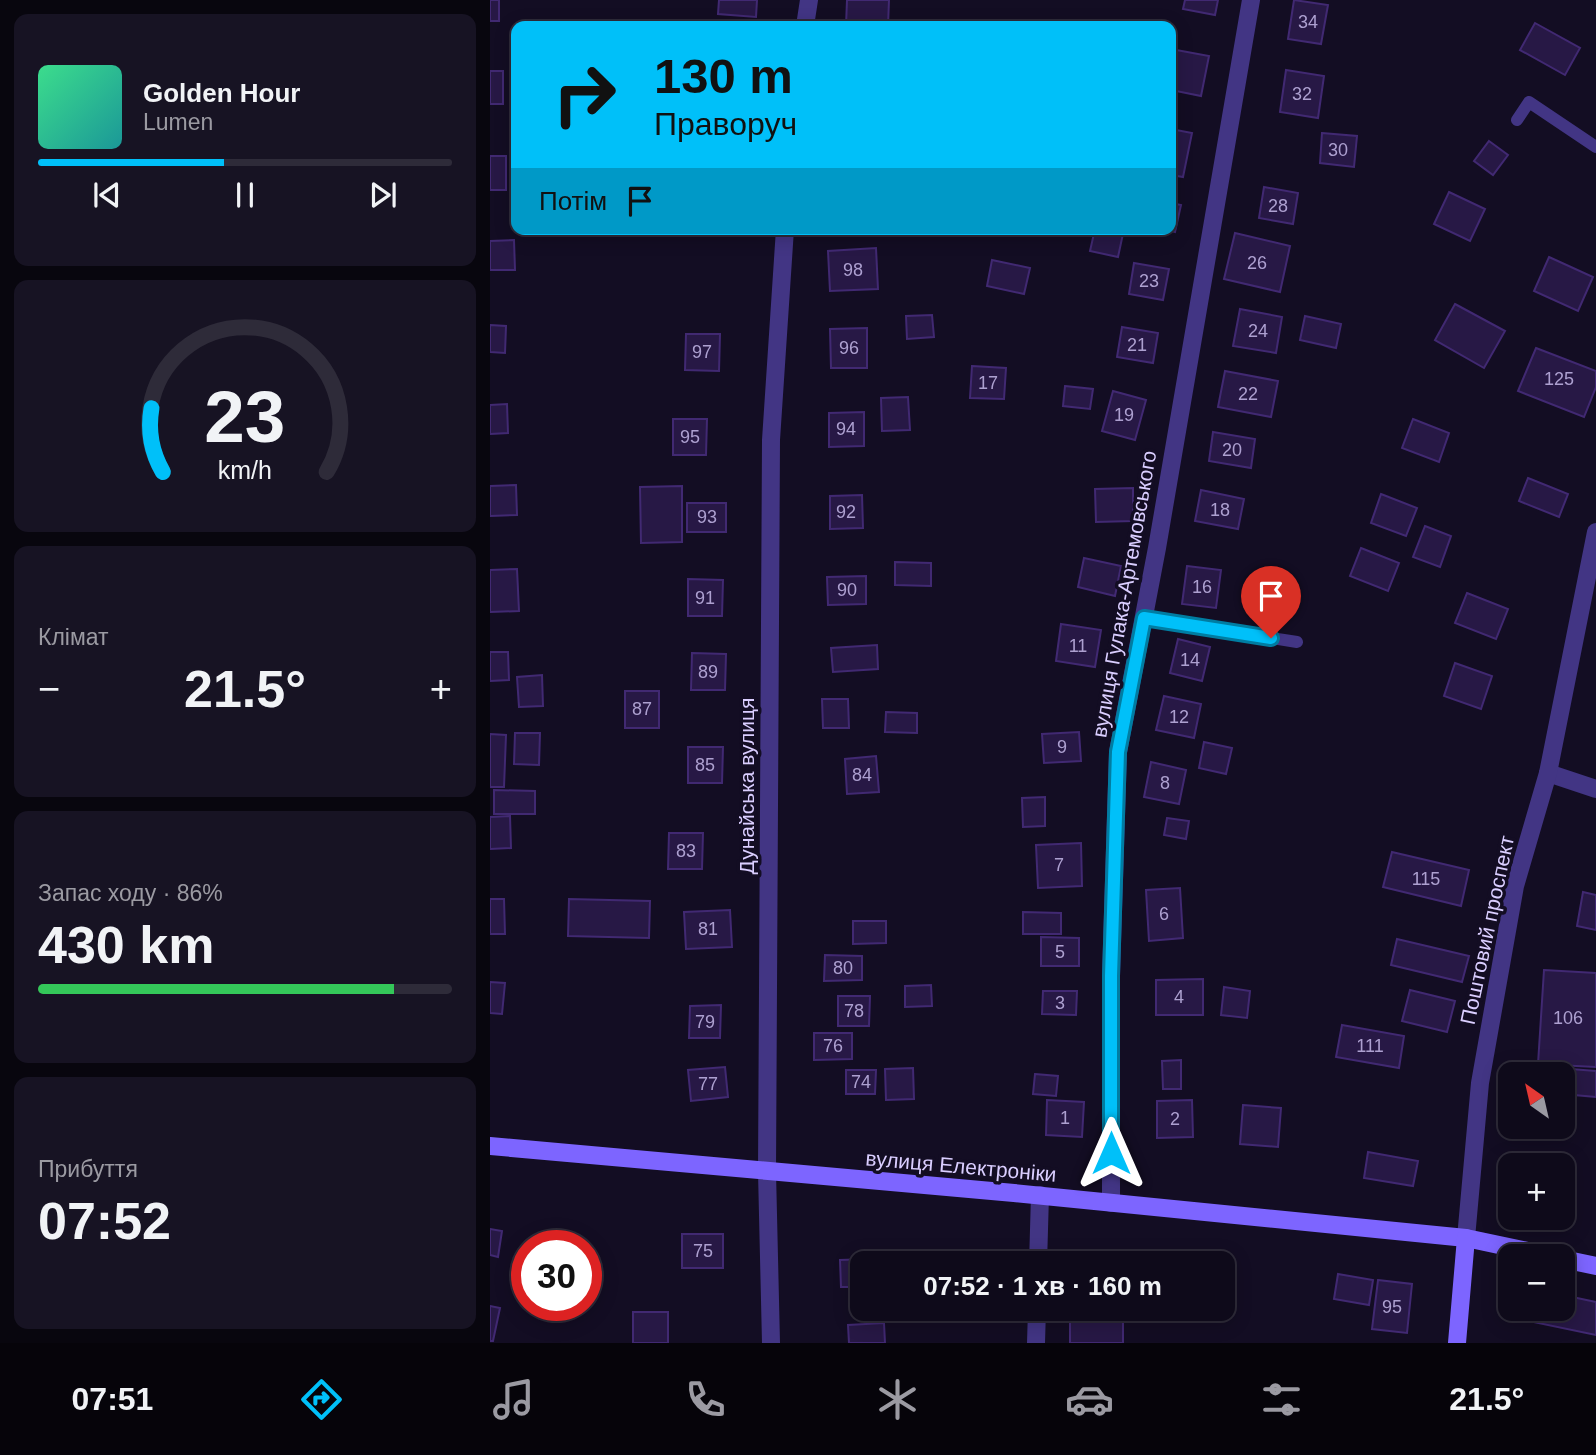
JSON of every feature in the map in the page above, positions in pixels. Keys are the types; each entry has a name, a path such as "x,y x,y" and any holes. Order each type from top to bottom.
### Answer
{"main road":[{"name":"вулиця Електроніки","path":"490,1146 1040,1195 1466,1238 1498,1245"},
{"name":"Поштовий проспект","path":"1457,1343 1466,1238"},
{"path":"1575,1262 1596,1266"}],"street":[{"path":"806,21 809,0"},
{"name":"вулиця Гулака-Артемовського","path":"1111,1203 1111,976 1118,752 1144,618 1251,0"},
{"name":"Дунайська вулиця","path":"771,1343 767,1172 771,440 785,235"},
{"name":"Поштовий проспект","path":"1466,1238 1480,1083 1515,886 1548,773 1596,532"},
{"path":"1548,773 1596,789"},
{"path":"1038,1251 1040,1195"},
{"path":"1036,1343 1037,1321"}],"lane":[{"path":"1517,120 1529,102 1596,147"},
{"path":"1144,618 1297,642"}],"building":[{"path":"490,0 499,0 499,21 490,21"},
{"path":"719,0 757,0 756,17 718,14"},
{"path":"847,0 889,0 888,21 846,21"},
{"path":"1185,0 1218,0 1215,15 1183,9"},
{"path":"1294,0 1328,5 1321,44 1288,39"},
{"path":"1535,23 1580,48 1565,75 1520,50"},
{"path":"1176,50 1209,56 1201,96 1176,91"},
{"path":"1286,70 1324,76 1318,118 1280,112"},
{"path":"490,71 503,71 503,104 490,104"},
{"path":"1176,130 1192,133 1183,177 1176,176"},
{"path":"1322,133 1357,136 1354,167 1320,163"},
{"path":"1489,141 1508,155 1493,175 1474,161"},
{"path":"490,156 506,156 506,190 490,190"},
{"path":"1264,187 1298,193 1293,224 1259,218"},
{"path":"1449,192 1485,209 1470,241 1434,224"},
{"path":"1176,204 1181,205 1176,228"},
{"path":"1235,233 1290,246 1280,292 1224,279"},
{"path":"1094,235 1123,235 1118,257 1090,251"},
{"path":"514,240 515,270 490,270 490,241"},
{"path":"876,248 878,289 830,291 828,251"},
{"path":"1549,257 1593,277 1578,311 1534,291"},
{"path":"992,260 1030,268 1024,294 987,286"},
{"path":"1134,263 1169,269 1163,300 1129,294"},
{"path":"1455,304 1505,331 1484,368 1435,340"},
{"path":"1240,309 1282,317 1276,353 1233,346"},
{"path":"932,315 934,337 907,339 906,316"},
{"path":"1305,316 1341,324 1336,348 1300,340"},
{"path":"490,325 506,326 505,353 490,352"},
{"path":"1122,327 1158,333 1153,363 1117,357"},
{"path":"867,328 867,368 831,368 830,329"},
{"path":"686,334 720,334 719,371 685,370"},
{"path":"1536,348 1596,371 1596,387 1584,417 1518,391"},
{"path":"972,366 1006,368 1004,399 970,398"},
{"path":"1225,371 1278,381 1271,417 1218,407"},
{"path":"1065,386 1093,389 1090,409 1063,406"},
{"path":"1113,391 1146,400 1135,440 1102,431"},
{"path":"908,397 910,430 882,431 881,398"},
{"path":"507,404 508,433 490,434 490,405"},
{"path":"864,412 864,446 829,447 829,413"},
{"path":"673,419 707,419 706,455 673,455"},
{"path":"1413,419 1449,433 1439,462 1402,448"},
{"path":"1213,432 1255,439 1251,468 1209,461"},
{"path":"1528,478 1568,494 1559,517 1519,501"},
{"path":"516,485 517,515 490,516 490,486"},
{"path":"682,486 682,542 641,543 640,487"},
{"path":"1133,488 1133,521 1096,522 1095,489"},
{"path":"1201,490 1244,499 1238,529 1195,521"},
{"path":"1381,494 1417,508 1406,536 1371,523"},
{"path":"862,495 863,528 830,529 830,496"},
{"path":"687,503 726,503 726,532 687,532"},
{"path":"1425,526 1451,536 1440,567 1413,557"},
{"path":"1361,548 1399,563 1388,591 1350,576"},
{"path":"1084,558 1121,566 1115,596 1078,587"},
{"path":"895,562 931,563 931,586 895,585"},
{"path":"1187,566 1221,570 1216,608 1182,604"},
{"path":"517,569 519,611 490,612 490,570"},
{"path":"866,576 866,604 828,605 827,577"},
{"path":"688,579 723,580 722,616 688,616"},
{"path":"1467,593 1508,609 1496,639 1455,623"},
{"path":"1061,624 1101,630 1095,667 1056,661"},
{"path":"1178,639 1210,647 1202,681 1170,673"},
{"path":"877,645 878,669 833,672 831,648"},
{"path":"490,652 508,652 509,680 490,681"},
{"path":"692,653 726,654 725,690 691,690"},
{"path":"1455,663 1492,676 1481,709 1444,696"},
{"path":"542,675 543,706 519,707 517,677"},
{"path":"625,691 659,691 659,728 625,728"},
{"path":"1164,696 1201,704 1194,738 1156,730"},
{"path":"822,699 848,699 849,728 823,728"},
{"path":"886,712 917,713 917,733 885,732"},
{"path":"1079,732 1081,761 1044,763 1042,734"},
{"path":"515,733 540,733 539,765 514,764"},
{"path":"490,734 506,735 504,787 490,787"},
{"path":"1204,742 1232,748 1226,774 1199,768"},
{"path":"688,747 723,747 722,783 688,783"},
{"path":"876,756 879,792 847,794 845,759"},
{"path":"1151,762 1186,770 1179,804 1144,797"},
{"path":"494,790 535,791 535,814 494,814"},
{"path":"1045,797 1045,826 1023,827 1022,798"},
{"path":"510,816 511,848 490,849 490,817"},
{"path":"1167,818 1189,821 1186,839 1164,835"},
{"path":"669,833 703,833 702,869 668,869"},
{"path":"1081,843 1082,886 1038,888 1036,845"},
{"path":"1392,852 1469,870 1461,906 1383,887"},
{"path":"1180,888 1183,938 1149,941 1146,890"},
{"path":"1583,892 1596,895 1596,930 1577,926"},
{"path":"490,899 504,899 505,934 490,934"},
{"path":"569,899 650,901 649,938 568,936"},
{"path":"730,910 732,947 686,949 684,912"},
{"path":"1023,912 1061,913 1061,934 1023,934"},
{"path":"853,921 886,921 886,943 853,944"},
{"path":"1041,937 1079,938 1079,966 1041,966"},
{"path":"1397,939 1469,956 1462,982 1391,965"},
{"path":"825,955 862,956 862,980 824,981"},
{"path":"1544,970 1596,973 1596,1067 1575,1066 1575,1062 1538,1062"},
{"path":"1203,979 1203,1015 1156,1015 1156,980"},
{"path":"490,982 505,983 502,1014 490,1013"},
{"path":"931,985 932,1006 905,1007 905,986"},
{"path":"1224,987 1250,991 1247,1018 1221,1015"},
{"path":"1410,990 1455,1001 1447,1032 1402,1021"},
{"path":"1043,991 1077,991 1076,1015 1042,1014"},
{"path":"838,996 870,996 869,1026 838,1026"},
{"path":"721,1005 720,1038 689,1038 690,1006"},
{"path":"1342,1025 1404,1036 1399,1068 1336,1057"},
{"path":"814,1033 852,1033 852,1059 814,1060"},
{"path":"1181,1060 1181,1089 1163,1089 1162,1061"},
{"path":"725,1067 728,1097 691,1101 688,1070"},
{"path":"913,1068 914,1099 886,1100 885,1069"},
{"path":"1575,1069 1596,1071 1596,1097 1575,1095"},
{"path":"846,1070 876,1070 875,1094 846,1094"},
{"path":"1035,1074 1058,1076 1056,1096 1033,1094"},
{"path":"1047,1100 1084,1102 1082,1137 1046,1135"},
{"path":"1192,1100 1193,1137 1157,1138 1157,1101"},
{"path":"1243,1105 1281,1108 1278,1147 1240,1144"},
{"path":"1368,1152 1418,1161 1413,1186 1364,1178"},
{"path":"490,1229 502,1231 498,1257 490,1255"},
{"path":"682,1234 723,1234 723,1268 682,1268"},
{"path":"840,1260 850,1260 850,1287 841,1287"},
{"path":"1338,1274 1373,1280 1369,1305 1334,1299"},
{"path":"1378,1280 1412,1284 1407,1333 1372,1329"},
{"path":"1575,1298 1596,1302 1596,1335 1528,1321 1575,1321"},
{"path":"490,1306 500,1308 493,1341 490,1341"},
{"path":"633,1312 668,1312 668,1343 633,1343"},
{"path":"1070,1321 1123,1321 1123,1343 1070,1343"},
{"path":"884,1323 885,1343 849,1343 848,1325"}],"route":[{"path":"1111,1153 1111,976 1118,752 1144,618 1271,638"}]}
